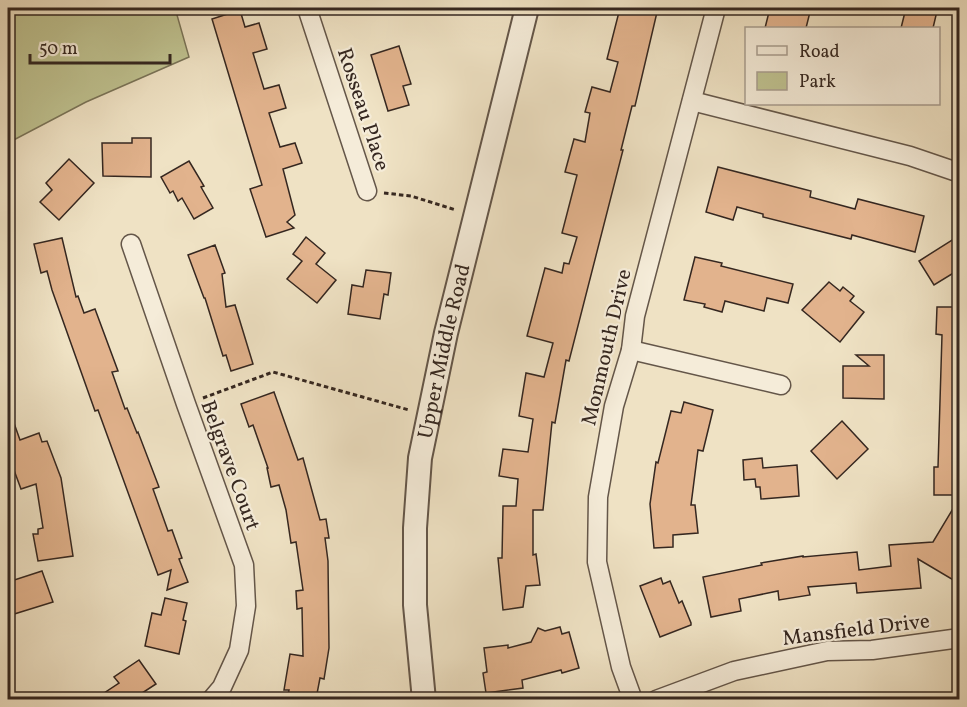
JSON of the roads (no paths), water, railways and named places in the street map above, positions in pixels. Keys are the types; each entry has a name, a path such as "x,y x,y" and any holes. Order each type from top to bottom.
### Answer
{"street":[{"name":"Rosseau Place","path":"307,8 367,191"},
{"name":"Upper Middle Road","path":"424,699 415,605 415,528 420,458 475,216 527,8"},
{"name":"Monmouth Drive","path":"633,699 621,668 597,562 598,497 614,406 631,350 636,316 716,8"},
{"path":"692,101 910,156 960,173"},
{"name":"Belgrave Court","path":"131,244 244,565 246,606 239,650 222,687 211,699"},
{"path":"631,350 781,386"},
{"name":"Mansfield Drive","path":"656,699 734,671 827,651 872,650 960,638"}]}
